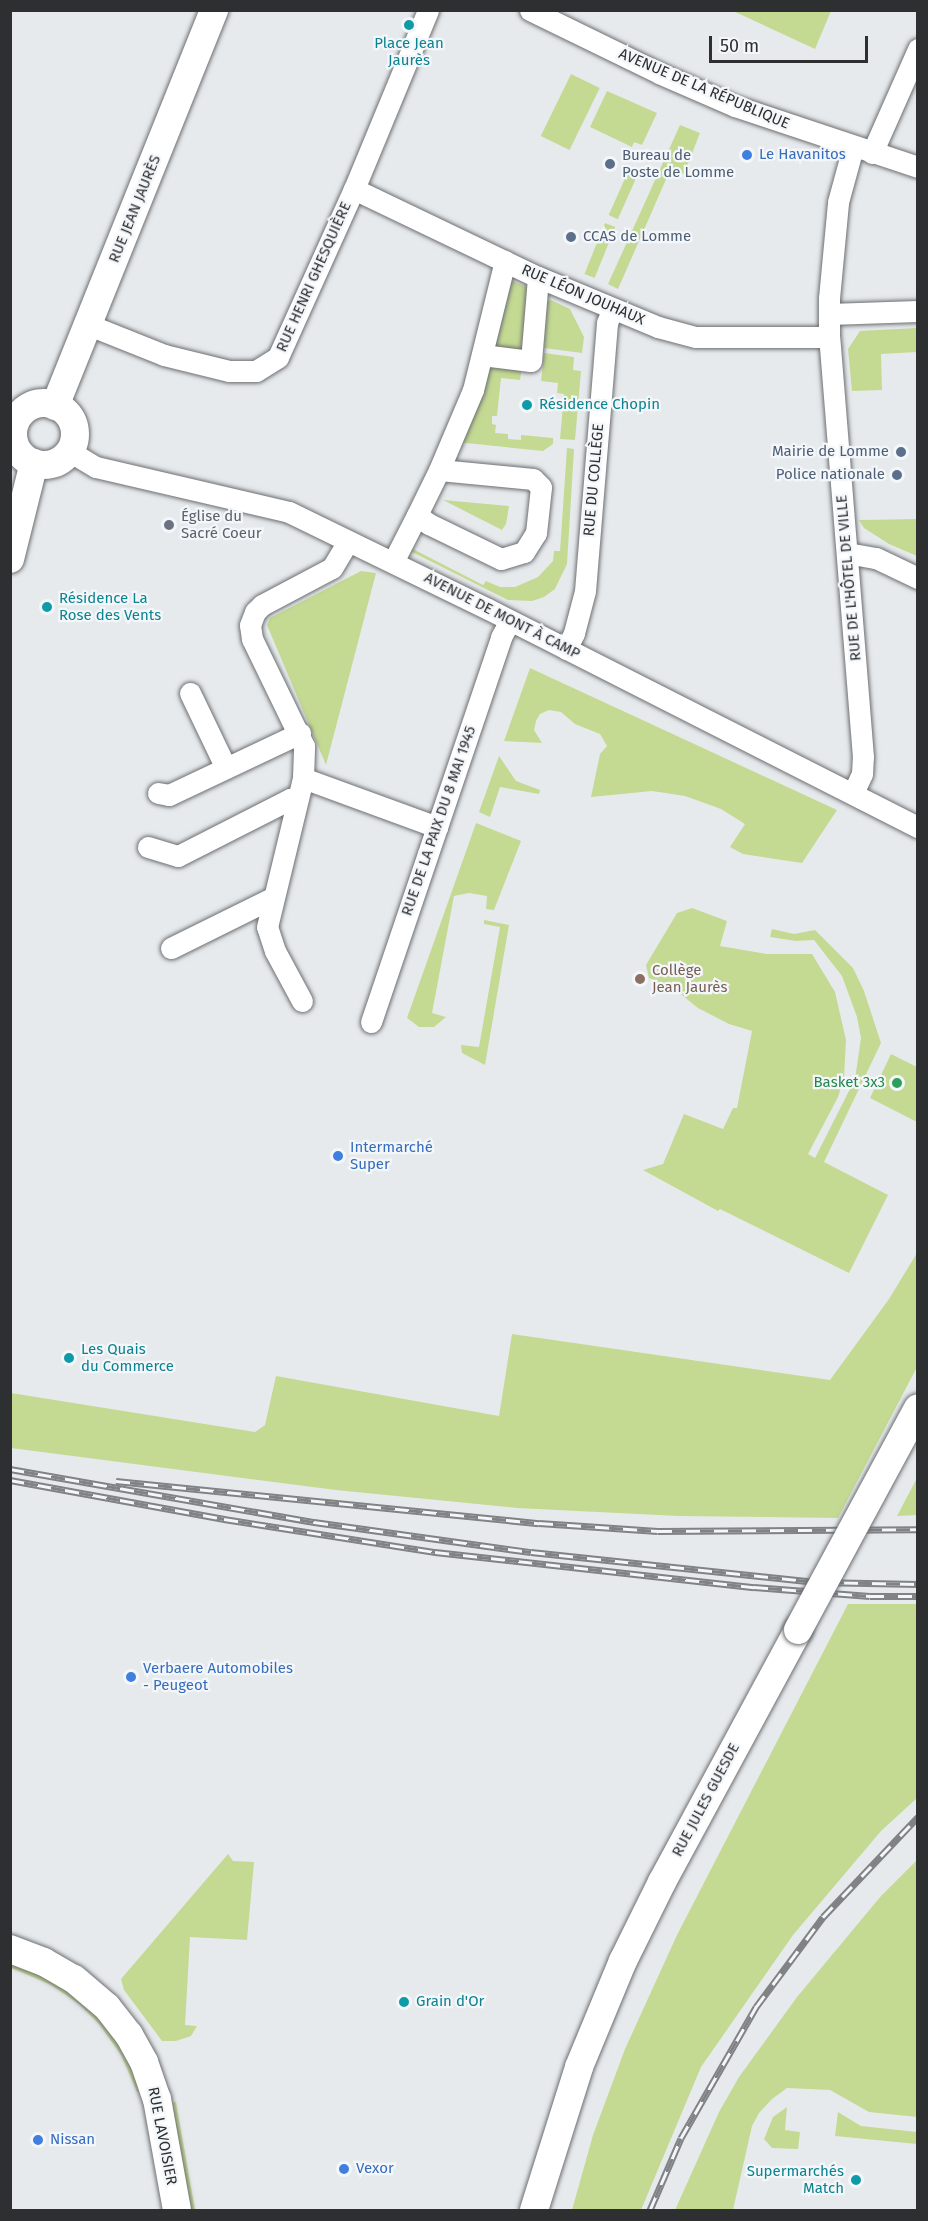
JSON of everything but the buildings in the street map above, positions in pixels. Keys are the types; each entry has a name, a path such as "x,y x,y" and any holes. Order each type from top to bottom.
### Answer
{"street":[{"name":"RUE JEAN JAURÈS","path":"55,406 214,10"},
{"name":"AVENUE DE LA RÉPUBLIQUE","path":"530,10 692,88 751,112 918,167"},
{"name":"RUE HENRI GHESQUIÈRE","path":"89,325 164,355 229,371 247,372 264,368 283,351 354,189 423,12"},
{"name":"RUE DE L'HÔTEL DE VILLE","path":"853,793 863,766 829,314 840,192 918,49"},
{"name":"RUE LÉON JOUHAUX","path":"354,189 538,277 612,310 658,327 696,337 829,337"},
{"path":"393,562 439,470 473,390 505,261"},
{"path":"482,355 531,361 538,277"},
{"name":"RUE DU COLLÈGE","path":"566,649 574,633 585,591 607,323 612,310"},
{"path":"829,314 918,311"},
{"path":"45,404 55,406 67,414 72,423 74,437 69,451 54,463 34,463 21,455 12,435 18,417 30,407 45,404"},
{"name":"AVENUE DE MONT À CAMP","path":"69,451 96,466 289,512 393,562 918,827"},
{"path":"10,559 34,463"},
{"path":"417,515 429,524 501,559 524,552 536,533 541,487 533,479 439,470"},
{"path":"302,1001 268,934 272,898 303,778 305,752 300,733 252,639 250,620 262,605 332,568 348,541"},
{"path":"847,553 876,558 918,578"},
{"name":"RUE DE LA PAIX DU 8 MAI 1945","path":"371,1022 501,637 510,621"},
{"path":"190,693 226,768"},
{"path":"158,793 169,795 300,733"},
{"path":"303,778 437,827"},
{"path":"148,847 178,856 290,799 297,799"},
{"path":"171,948 272,898"},
{"name":"RUE JULES GUESDE","path":"534,2211 589,2043 623,1961 689,1832 918,1408"},
{"name":"RUE LAVOISIER","path":"10,1949 45,1962 74,1979 107,2007 129,2035 144,2062 157,2099 177,2211"}],"green space":[{"path":"733,11 831,11 815,49"},
{"path":"571,74 600,88 570,150 541,136"},
{"path":"607,91 657,113 642,145 634,142 632,147 590,127"},
{"path":"680,125 700,133 684,174 671,168 618,289 608,284"},
{"path":"627,174 636,178 618,219 609,215"},
{"path":"605,223 615,227 595,278 584,274"},
{"path":"510,280 531,289 527,352 493,348"},
{"path":"551,300 570,309 584,337 582,353 544,348 547,301"},
{"path":"917,328 917,352 881,354 882,390 852,391 848,349 860,331"},
{"path":"544,353 574,357 573,370 581,371 575,440 560,439 564,394 557,393 558,383 541,381"},
{"path":"486,365 522,367 520,380 501,378 497,416 492,416 492,424 496,425 495,433 508,434 508,439 521,440 521,435 553,438 553,444 543,451 456,442"},
{"path":"567,448 574,449 567,564 555,589 544,597 532,601 508,600 408,550 409,547 483,585 486,581 500,587 515,587 538,577 553,561 554,551 560,551"},
{"path":"443,500 509,506 506,524 502,530"},
{"path":"917,519 917,556 889,544 864,528 859,520"},
{"path":"361,571 376,573 326,765 267,625 270,618"},
{"path":"530,668 837,810 802,863 743,854 730,847 745,824 721,809 685,796 652,791 591,797 600,754 607,746 600,734 575,724 561,712 549,710 540,714 534,730 542,743 504,741"},
{"path":"499,756 516,781 540,790 539,794 500,787 490,817 479,812"},
{"path":"476,823 521,841 494,910 486,909 487,896 469,893 454,896 432,1013 446,1017 434,1027 419,1027 407,1018"},
{"path":"692,908 727,921 720,946 767,954 812,954 835,992 846,1040 844,1078 838,1097 808,1154 815,1158 855,1079 861,1038 857,1017 842,976 814,940 796,941 770,937 772,929 794,934 815,930 853,968 864,991 881,1043 824,1162 888,1195 849,1273 720,1209 718,1211 643,1170 663,1164 684,1114 723,1129 733,1108 737,1108 752,1031 729,1024 698,1008 673,988 649,978 646,965 677,913"},
{"path":"484,920 509,925 485,1065 462,1053 461,1045 479,1047 500,927 484,924"},
{"name":"Basket 3x3","path":"891,1054 917,1067 917,1122 870,1098"},
{"path":"917,1253 917,1367 838,1518 678,1516 517,1508 336,1490 11,1448 11,1393 255,1432 265,1425 276,1376 499,1416 512,1334 830,1380 889,1299"},
{"path":"917,1478 917,1515 897,1516"},
{"path":"848,1604 917,1604 917,1798 881,1831 793,1935 701,2067 641,2210 572,2210 593,2135 625,2049 677,1935"},
{"path":"228,1854 233,1861 254,1862 247,1940 190,1937 185,2025 197,2026 191,2036 176,2041 162,2041 124,1990 121,1979"},
{"path":"917,1860 917,2117 869,2112 830,2090 787,2088 759,2113 752,2126 733,2210 675,2210 719,2112 739,2077 797,1997 881,1896"},
{"path":"10,1961 56,1980 104,2019 143,2090 137,2092 121,2055 99,2024 79,2004 51,1985 11,1968"},
{"path":"176,2102 195,2210 189,2210 170,2103"},
{"path":"787,2107 785,2130 800,2132 798,2149 772,2148 764,2139 773,2117"},
{"path":"838,2112 861,2126 917,2132 917,2144 835,2136"}],"railway":[{"path":"10,1469 314,1522 531,1552 816,1582 918,1584"},
{"path":"10,1480 224,1519 435,1552 754,1587 870,1596 918,1596"},
{"path":"116,1481 539,1523 658,1531 918,1529"},
{"path":"650,2210 681,2138 756,2007 823,1917 918,1817"}],"place":[{"name":"Place Jean Jaurès","path":"409,25"},
{"name":"Le Havanitos","path":"747,155"},
{"name":"Bureau de Poste de Lomme","path":"610,164"},
{"name":"CCAS de Lomme","path":"571,237"},
{"name":"Résidence Chopin","path":"527,405"},
{"name":"Mairie de Lomme","path":"901,452"},
{"name":"Police nationale","path":"897,475"},
{"name":"Église du Sacré Coeur","path":"169,525"},
{"name":"Résidence La Rose des Vents","path":"47,607"},
{"name":"Collège Jean Jaurès","path":"640,979"},
{"name":"Basket 3x3","path":"897,1083"},
{"name":"Intermarché Super","path":"338,1156"},
{"name":"Les Quais du Commerce","path":"69,1358"},
{"name":"Verbaere Automobiles - Peugeot","path":"131,1677"},
{"name":"Grain d'Or","path":"404,2002"},
{"name":"Nissan","path":"38,2140"},
{"name":"Vexor","path":"344,2169"},
{"name":"Supermarchés Match","path":"856,2180"}]}
